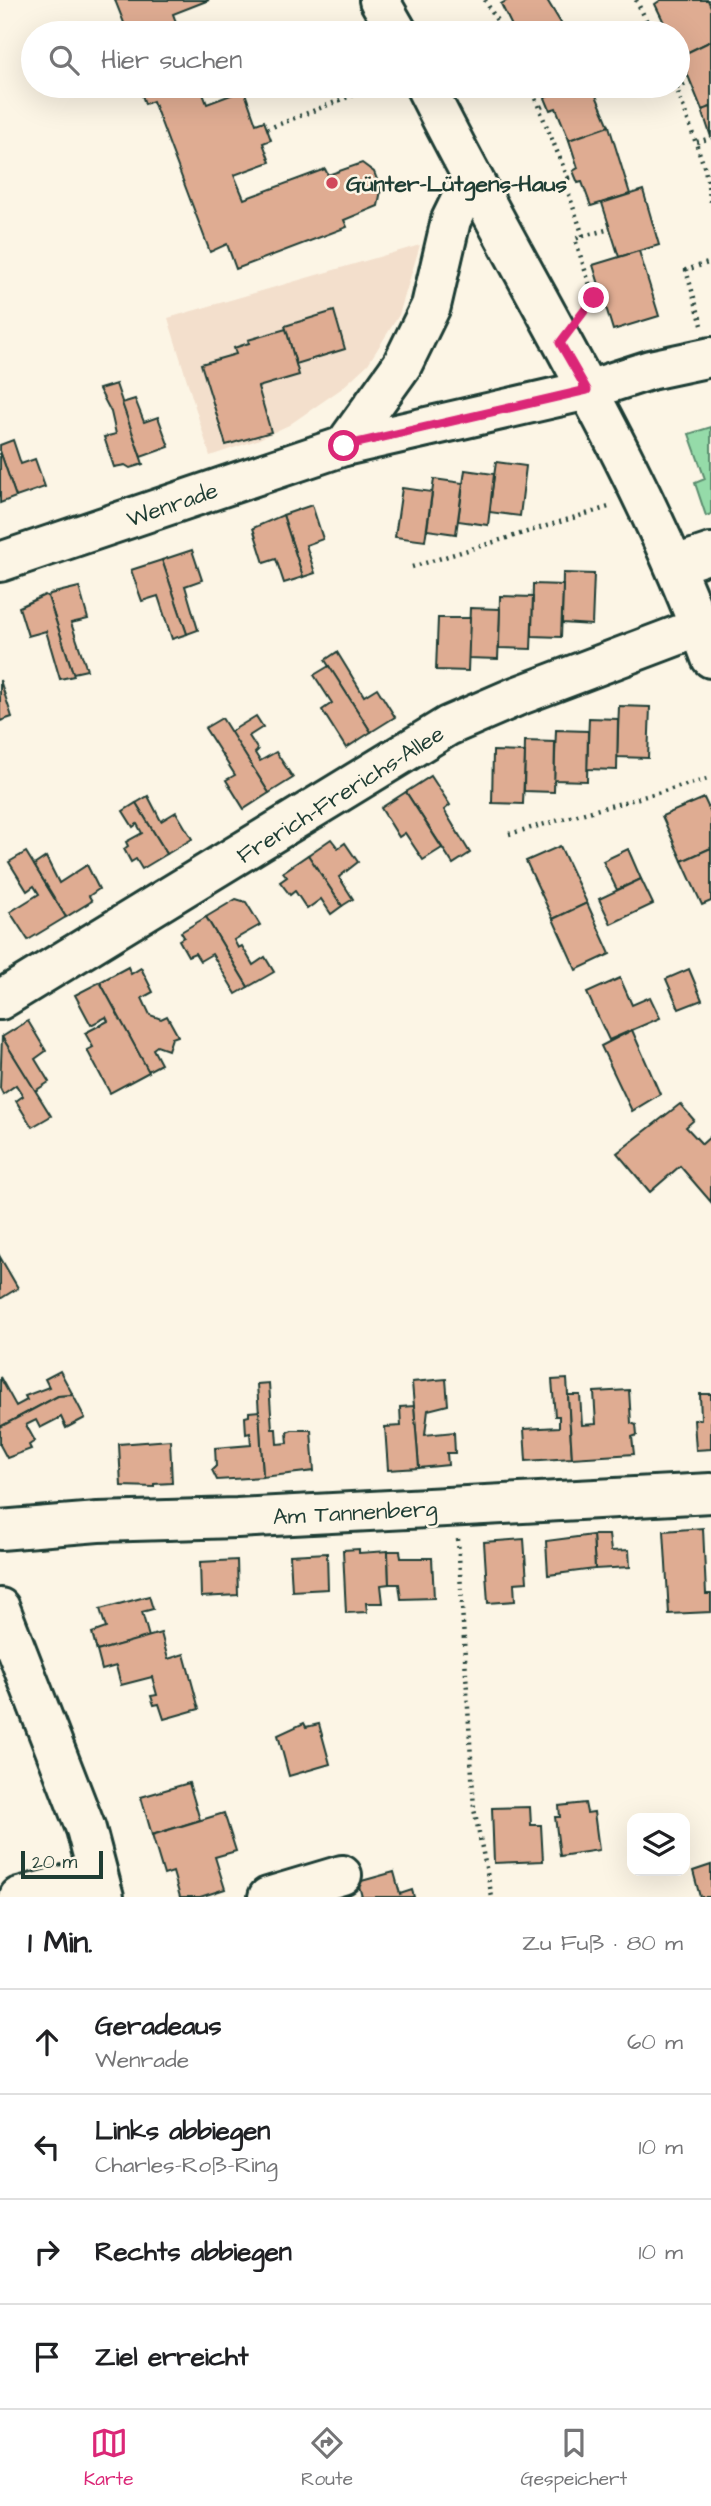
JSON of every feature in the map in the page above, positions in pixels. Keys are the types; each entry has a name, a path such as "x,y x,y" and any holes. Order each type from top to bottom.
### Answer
{"street":[{"path":"431,98 471,179 643,496 675,565 705,642"},
{"path":"344,446 402,365 431,306 451,220 471,179"},
{"name":"Wenrade","path":"0,562 344,446 587,390 650,370 711,356"},
{"path":"675,565 711,553"},
{"name":"Frerich-Frerichs-Allee","path":"0,1000 448,726 515,696 705,642"},
{"name":"Am Tannenberg","path":"0,1530 98,1522 711,1493"},
{"path":"0,1608 86,1829 101,1886 19,1897"},
{"path":"268,1897 342,1875"}],"path":[{"path":"485,0 497,21"},
{"path":"636,0 647,21"},
{"path":"267,129 346,98"},
{"path":"536,98 568,178"},
{"path":"680,98 697,142 711,202"},
{"path":"541,107 548,104"},
{"path":"697,142 711,138"},
{"path":"575,176 564,180 583,236"},
{"path":"594,298 575,239 610,229"},
{"path":"711,262 686,270 711,356"},
{"path":"560,343 594,298 602,295"},
{"path":"412,567 643,496"},
{"path":"509,834 711,778"},
{"path":"457,1506 474,1810 492,1897"}],"shaded area":[{"path":"420,245 399,315 368,364 341,389 289,425 257,440 210,456 168,318"}],"green space":[{"path":"711,427 711,514 706,516 695,483 705,479 689,434"}],"building":[{"path":"115,0 209,0 173,14 176,21 123,21"},
{"path":"508,0 547,0 560,21 510,21 501,4"},
{"path":"661,0 708,0 711,7 711,41 690,51 690,21 663,21 655,4"},
{"path":"711,41 711,107 702,110 690,81 690,51"},
{"name":"Günter-Lütgens-Haus","path":"143,98 205,98 207,104 223,98 247,98 256,124 264,121 271,140 263,143 270,162 234,175 244,199 325,169 328,175 362,163 374,172 381,190 378,206 344,220 347,227 236,269 227,244 210,252 153,101 145,104"},
{"path":"545,98 597,98 609,126 569,140 556,108 550,110"},
{"path":"711,107 711,137 702,110"},
{"path":"609,126 630,194 591,206 582,182 578,183 573,171 578,168 569,140"},
{"path":"643,190 659,245 619,257 602,203"},
{"path":"639,251 659,316 613,330 593,265"},
{"path":"334,311 345,349 296,364 285,326"},
{"path":"286,329 299,375 258,387 271,432 226,445 201,364 236,354 234,348 249,343 248,340"},
{"path":"116,384 143,464 130,468 125,465 114,467 104,437 116,434 111,412 99,389"},
{"path":"135,399 144,422 158,417 169,447 141,457 122,403"},
{"path":"13,440 21,464 35,459 45,487 16,497 0,451 0,445"},
{"path":"0,451 16,497 0,503"},
{"path":"496,462 526,466 520,516 489,512"},
{"path":"465,470 494,474 488,525 458,521"},
{"path":"434,479 463,483 456,534 427,530"},
{"path":"402,488 432,492 425,541 395,537"},
{"path":"312,505 323,539 306,545 315,573 303,577 283,515"},
{"path":"283,515 303,577 284,583 276,559 264,563 253,528"},
{"path":"192,550 202,580 185,586 198,630 187,634 162,560"},
{"path":"162,560 187,634 172,639 158,596 142,601 131,570"},
{"path":"563,573 594,574 592,625 562,623"},
{"path":"533,584 563,585 561,637 532,636"},
{"path":"79,587 88,619 71,623 87,670 73,673 48,597 50,594"},
{"path":"45,595 48,597 74,676 60,679 46,631 28,636 19,607"},
{"path":"500,596 533,597 531,649 499,648"},
{"path":"470,608 500,609 498,659 468,658"},
{"path":"438,618 470,618 468,671 436,670"},
{"path":"337,652 364,696 377,688 395,717 371,732 325,660"},
{"path":"329,666 371,732 346,748 322,710 332,703 314,675"},
{"path":"0,680 12,717 0,721"},
{"path":"619,706 650,707 648,758 617,757"},
{"path":"256,716 263,727 249,736 258,750 255,753 260,761 276,752 293,778 269,793 230,732"},
{"path":"222,718 269,793 244,809 226,780 235,775 205,728"},
{"path":"589,718 618,719 617,770 587,769"},
{"path":"556,730 588,731 587,781 554,780"},
{"path":"525,741 555,742 554,792 524,791"},
{"path":"493,751 525,752 523,804 492,803"},
{"path":"431,776 450,805 444,810 470,853 453,864 406,792"},
{"path":"406,792 442,848 423,860 405,833 399,837 381,808"},
{"path":"148,796 161,821 176,812 192,839 167,854 136,803"},
{"path":"704,798 711,813 711,848 682,861 662,816"},
{"path":"136,803 167,854 142,869 136,859 131,862 124,849 128,846 126,842 142,833 137,824 133,827 123,811"},
{"path":"331,839 338,848 345,843 358,862 339,877 353,899 342,906 308,855"},
{"path":"560,846 587,903 553,919 526,861"},
{"path":"711,848 711,901 702,905 682,861"},
{"path":"628,849 641,879 617,890 603,861"},
{"path":"26,852 66,917 28,940 10,912 39,894 34,886 27,891 9,862"},
{"path":"308,855 342,906 331,914 321,899 307,909 295,891 290,895 280,882 287,877 283,872"},
{"path":"46,857 59,883 87,865 99,889 89,896 92,901 66,917 34,865"},
{"path":"641,879 653,904 611,924 599,899"},
{"path":"236,899 246,902 260,925 234,940 238,948 242,946 253,965 265,957 274,972 248,987 206,917"},
{"path":"587,903 610,954 576,970 553,919"},
{"path":"206,917 248,987 236,994 212,954 200,961 195,953 188,956 179,940 184,937 181,932"},
{"path":"128,967 131,974 141,968 153,992 142,998 150,1015 161,1019 167,1016 178,1036 172,1038 168,1050 157,1046 153,1049 161,1064 148,1071 100,982"},
{"path":"689,969 702,1000 679,1009 666,979"},
{"path":"620,978 632,1005 650,997 660,1018 609,1040 587,993"},
{"path":"100,982 149,1072 110,1093 87,1050 93,1047 85,1033 108,1021 106,1017 91,1025 75,995"},
{"path":"28,1021 46,1051 35,1059 49,1082 35,1091 2,1037"},
{"path":"632,1030 660,1094 632,1111 601,1046"},
{"path":"2,1037 51,1116 32,1127 16,1101 23,1096 16,1085 3,1094 0,1088"},
{"path":"680,1104 694,1120 686,1127 702,1144 711,1136 711,1202 680,1166 650,1192 617,1153"},
{"path":"0,1257 18,1288 0,1299"},
{"path":"60,1371 73,1395 58,1396 0,1427 0,1377 16,1406 27,1400 25,1396 49,1387 45,1379"},
{"path":"446,1379 448,1405 428,1410 425,1435 454,1432 455,1453 447,1453 448,1465 419,1468 412,1382"},
{"path":"567,1379 572,1458 526,1461 524,1429 559,1427 559,1416 555,1416 552,1380"},
{"path":"269,1383 272,1429 276,1429 277,1444 288,1443 287,1432 311,1430 314,1471 263,1477 257,1384"},
{"path":"629,1390 631,1423 636,1425 637,1435 632,1437 634,1454 572,1458 568,1395 580,1395 582,1425 596,1424 594,1392"},
{"path":"700,1394 711,1394 711,1449 696,1450 694,1420 701,1419"},
{"path":"73,1395 85,1418 66,1428 61,1417 40,1428 36,1420 26,1425 35,1441 29,1445 31,1449 7,1458 0,1445 0,1427 58,1396"},
{"path":"414,1406 419,1468 388,1470 385,1427 401,1426 400,1407"},
{"path":"259,1411 263,1477 217,1480 212,1470 216,1466 215,1448 251,1445 250,1433 246,1434 245,1417 249,1416 249,1412"},
{"path":"170,1440 172,1483 154,1484 154,1487 121,1486 119,1444"},
{"path":"703,1528 706,1594 711,1594 711,1612 669,1614 664,1531"},
{"path":"593,1535 609,1535 611,1551 629,1550 630,1567 595,1569"},
{"path":"593,1535 595,1569 548,1575 546,1541"},
{"path":"524,1539 527,1582 514,1583 515,1601 488,1603 484,1542"},
{"path":"359,1549 359,1553 388,1551 389,1584 381,1585 383,1603 366,1603 367,1612 346,1613 343,1550"},
{"path":"388,1551 400,1551 401,1558 432,1558 434,1598 401,1599 399,1584 389,1584"},
{"path":"327,1553 328,1589 292,1591 290,1555"},
{"path":"237,1560 238,1595 201,1597 200,1562"},
{"path":"149,1596 153,1609 142,1612 149,1637 97,1651 92,1633 106,1628 100,1609"},
{"path":"161,1633 168,1659 184,1654 199,1709 164,1719 159,1704 154,1705 151,1696 157,1695 152,1677 121,1685 116,1666 102,1670 97,1651"},
{"path":"304,1723 306,1727 319,1724 330,1764 289,1776 278,1735"},
{"path":"189,1783 200,1820 152,1835 141,1797"},
{"path":"585,1803 587,1813 594,1812 599,1850 560,1856 555,1817 560,1817 559,1806"},
{"path":"530,1807 531,1825 541,1825 543,1861 494,1863 492,1808"},
{"path":"224,1813 236,1851 215,1857 225,1889 200,1897 180,1897 173,1872 164,1875 152,1835"},
{"path":"711,1865 711,1897 700,1897 693,1871"},
{"path":"394,1872 400,1894 412,1890 414,1897 362,1897 358,1882"}],"place":[{"name":"Günter-Lütgens-Haus","path":"332,183"}],"route":[{"path":"344,446 587,390 560,343 594,298"}]}
